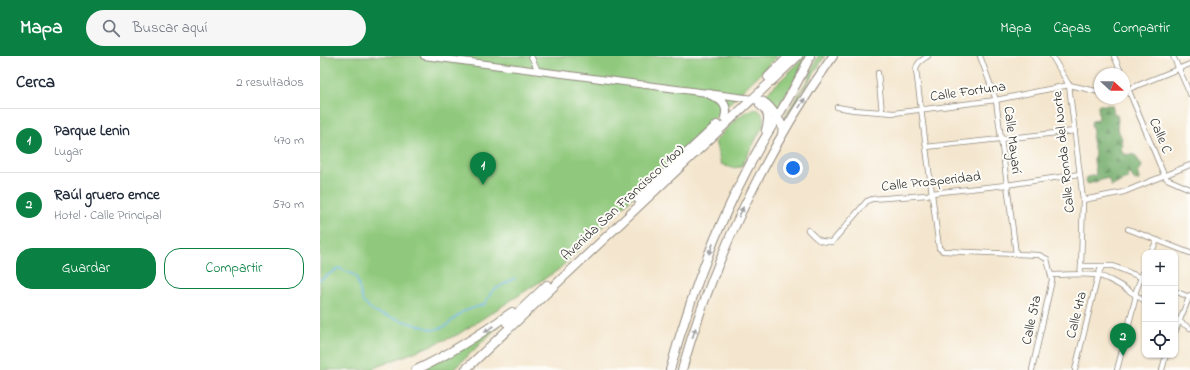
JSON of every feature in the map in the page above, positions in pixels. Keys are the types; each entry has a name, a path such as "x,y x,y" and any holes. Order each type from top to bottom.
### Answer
{"highway":[{"name":"Avenida San Francisco (100)","path":"465,370 728,119 789,56"},
{"name":"Avenida San Francisco (100)","path":"749,98 798,56"},
{"path":"670,370 689,308 713,243 739,185 764,138 799,79 810,56"},
{"path":"682,370 701,312 730,235 758,178 782,136 833,56"},
{"path":"707,93 719,99 724,104 728,119 746,107 754,105 761,106"},
{"path":"749,98 766,110 768,116 764,138"},
{"path":"749,98 760,100 766,103 773,110 782,124 782,136"},
{"name":"Avenida San Francisco (100)","path":"458,370 532,298 728,119"},
{"path":"416,370 470,342 532,298"}],"street":[{"path":"424,56 749,98"},
{"path":"531,56 538,71"},
{"path":"916,56 920,60"},
{"path":"928,56 920,60 916,70 939,248 943,251 1016,254 1044,257 1048,261 1052,275 1098,275 1142,299"},
{"name":"Calle Mayarí","path":"980,56 996,100 1016,254"},
{"name":"Calle Ronda del Norte","path":"1052,56 1069,85 1075,130 1083,200 1080,274"},
{"path":"1114,56 1119,68"},
{"path":"1173,56 1190,94"},
{"path":"1130,88 1190,64"},
{"path":"878,73 882,112"},
{"name":"Calle Fortuna","path":"837,107 854,110 894,113 996,100 1069,85 1094,91"},
{"name":"Calle C","path":"1130,99 1164,175 1167,179 1190,189"},
{"path":"926,147 1075,130"},
{"path":"1083,200 1124,192 1190,165"},
{"name":"Calle Prosperidad","path":"808,230 822,242 832,242 869,200 927,196 932,193 1006,185 1080,174"},
{"path":"1128,228 1190,253"},
{"path":"1152,250 1157,240"},
{"path":"1081,266 1117,267 1142,278"},
{"name":"Calle 4ta","path":"1075,370 1098,275 1102,266"},
{"name":"Calle 5ta","path":"1032,370 1052,275"},
{"path":"1117,370 1136,295 1142,280"},
{"path":"1178,292 1190,296 1178,318"},
{"path":"1178,321 1190,328"},
{"path":"1162,370 1165,358"}],"green space":[{"path":"320,56 778,56 558,270 457,335 369,370 320,370"},
{"path":"806,56 798,74 776,110 761,99"},
{"path":"818,56 825,56 783,122 782,121 809,78"},
{"path":"1098,105 1112,105 1114,114 1117,114 1117,127 1122,139 1121,141 1123,146 1121,148 1123,154 1135,155 1142,166 1138,174 1139,180 1134,180 1131,174 1128,175 1128,179 1111,186 1108,178 1088,184 1086,182 1087,177 1096,175 1094,160 1095,151 1092,141 1093,131 1091,123 1093,120 1099,119"},
{"path":"757,109 763,116 763,126 741,167 731,168 721,164 715,141 739,116 751,110"},
{"path":"507,318 453,370 419,370"}],"waterway":[{"path":"320,280 339,268 356,276 363,302 376,313 434,330 446,326 462,312 485,304 492,291 515,278"}],"place":[{"name":"Parque Lenin","path":"483,185"},
{"name":"Raúl gruero emce","path":"1123,356"}]}
